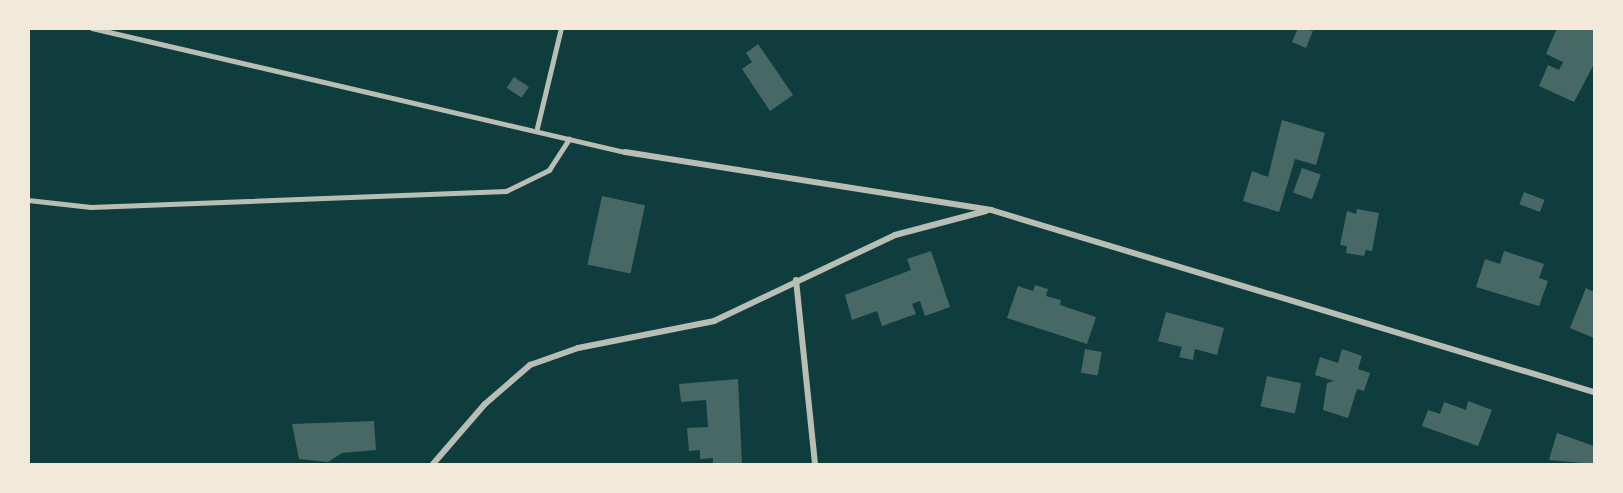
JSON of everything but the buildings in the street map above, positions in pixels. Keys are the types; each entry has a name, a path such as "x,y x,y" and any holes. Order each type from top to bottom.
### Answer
{"street":[{"path":"625,152 991,210 1594,392"},
{"path":"433,465 485,404 530,365 578,348 714,321 796,280 896,235 991,210"},
{"path":"796,280 815,465"}],"lane":[{"path":"92,28 537,128 569,139 625,152"},
{"path":"537,128 561,28"},
{"path":"28,200 91,207 506,191 549,170 569,139"}]}
